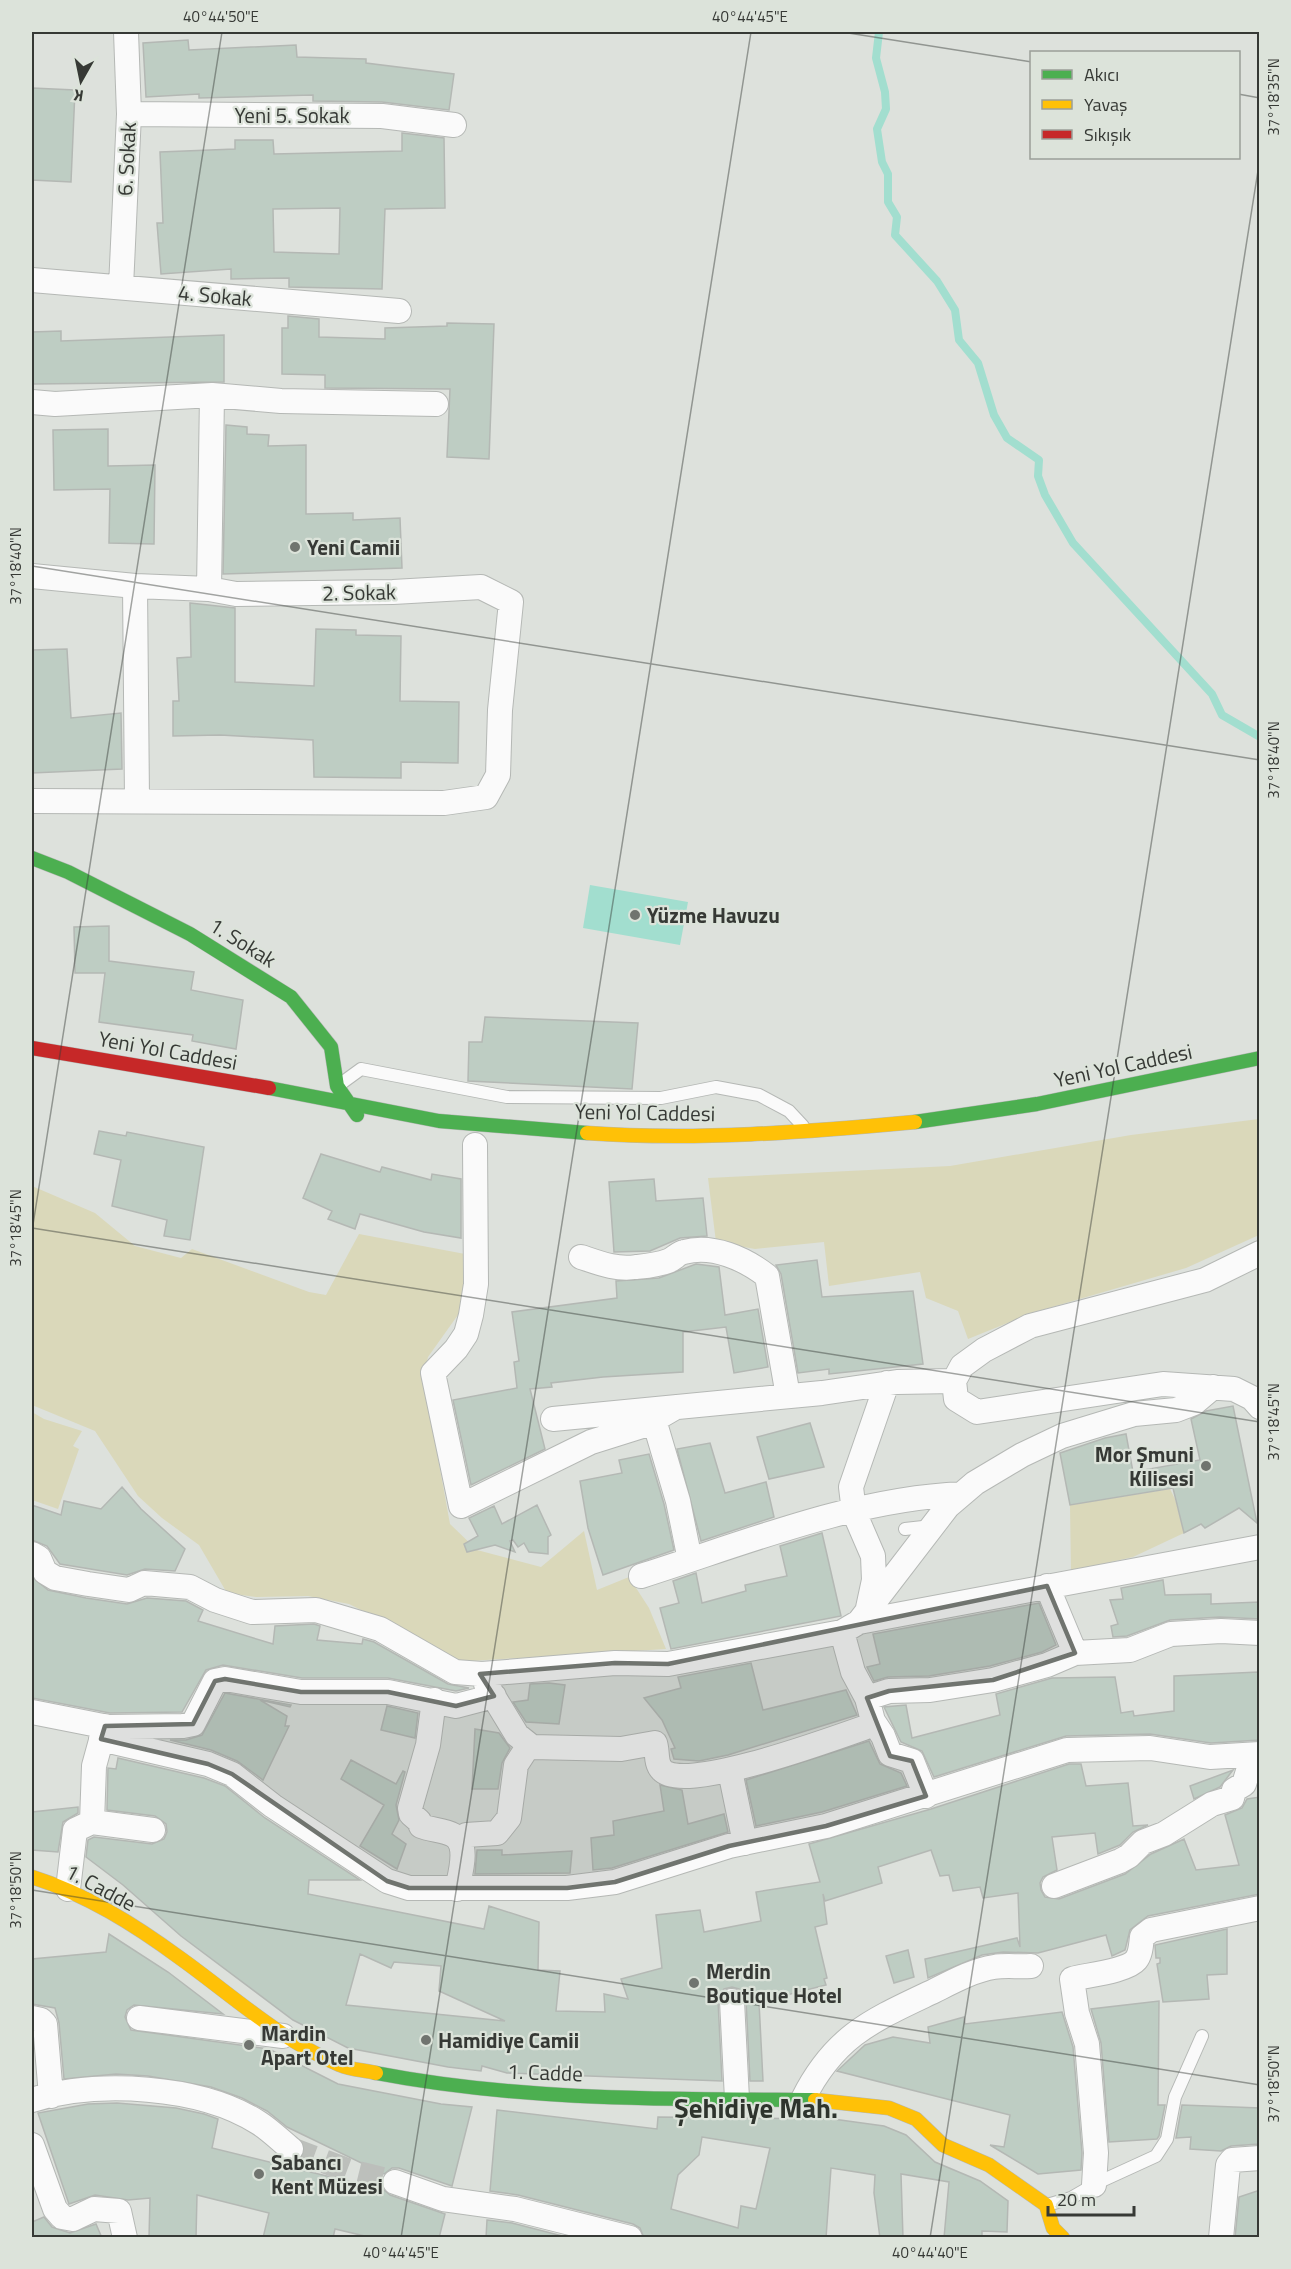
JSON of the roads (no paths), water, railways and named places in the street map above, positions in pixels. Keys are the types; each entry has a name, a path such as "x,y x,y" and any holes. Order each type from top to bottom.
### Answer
{"main road":[{"name":"1. Sokak","path":"32,858 68,872 189,934 291,997 331,1047 337,1086 346,1103 368,1127 343,1122"},
{"name":"Yeni Yol Caddesi","path":"32,1048 439,1121 526,1130 631,1136 808,1131 917,1122 1002,1110 1260,1058"},
{"path":"815,1145 943,1132"},
{"name":"Yeni Yol Caddesi","path":"663,1150 770,1148"},
{"name":"1. Cadde","path":"32,1877 68,1889 96,1903 179,1957 283,2036 342,2066 445,2086 506,2092 834,2100 904,2112 916,2119 943,2145 989,2165 1046,2205"},
{"path":"1046,2205 1053,2228 1063,2238"}],"street":[{"name":"6. Sokak","path":"121,287 129,114 126,32"},
{"name":"Yeni 5. Sokak","path":"129,114 382,116 454,125"},
{"name":"4. Sokak","path":"32,280 399,311"},
{"path":"209,589 212,395"},
{"path":"32,402 55,404 212,395 281,401 436,404"},
{"name":"2. Sokak","path":"32,576 135,586 209,589 236,594 393,592 481,587 511,602 500,710 498,775 486,797 444,803 317,804 137,800"},
{"path":"32,801 137,800 135,586"},
{"path":"475,1144 476,1284 471,1315 466,1334 456,1349 433,1373 461,1506 591,1442 645,1425 676,1407"},
{"path":"581,1257 608,1266 634,1268 671,1260 683,1252 708,1250 727,1254 757,1268 767,1276 788,1396"},
{"path":"1260,1253 1205,1280 1030,1326 984,1350 962,1366 954,1381 956,1399 976,1412 1163,1384 1234,1389 1252,1398 1260,1407"},
{"path":"554,1419 788,1396 887,1383 954,1381"},
{"path":"887,1383 851,1487 854,1512 873,1556 874,1580 856,1621 854,1672 890,1754 912,1761 926,1796"},
{"path":"856,1621 948,1506 962,1494 1022,1455 1062,1436 1134,1414 1176,1410 1194,1403 1212,1387"},
{"path":"654,1419 675,1490 690,1560"},
{"path":"641,1576 810,1521 924,1496 962,1494"},
{"path":"32,1554 39,1558 45,1572 55,1578 129,1590 144,1583 190,1587 215,1600 252,1612 316,1610 380,1629 444,1668 455,1672 480,1674 615,1663 668,1664 856,1621 1259,1545"},
{"path":"1047,1586 1075,1653"},
{"path":"867,1698 889,1691 930,1690 993,1680 1047,1665 1075,1653 1130,1650 1171,1634 1221,1631 1260,1633"},
{"path":"480,1674 517,1735 530,1746 544,1749 621,1749 655,1743 658,1763 662,1770 670,1775 688,1776 730,1771 875,1724"},
{"path":"103,1732 193,1724 215,1681 225,1679 301,1692 387,1692 456,1706 494,1696"},
{"path":"434,1700 428,1745 410,1808 411,1815 419,1821 421,1826 453,1834 459,1840 463,1855 457,1888"},
{"path":"32,1712 208,1764 232,1774 273,1806 351,1855 387,1881 409,1888 567,1888 615,1882 745,1843 826,1826 1067,1750 1150,1748 1210,1757 1256,1755 1244,1784 1234,1790 1232,1798 1212,1804 1164,1834 1143,1842 1129,1856 1054,1886"},
{"path":"92,1822 94,1766 103,1732"},
{"path":"459,1840 466,1835 497,1833 506,1824 516,1765 530,1746"},
{"path":"730,1771 745,1843"},
{"path":"68,1889 75,1830 92,1822 153,1830"},
{"path":"1094,2185 1096,2153 1087,2044 1077,2013 1072,1979 1127,1966 1135,1961 1140,1954 1142,1937 1150,1930 1260,1908"},
{"path":"803,2099 818,2070 831,2054 863,2027 880,2017 956,1980 992,1967 1030,1966"},
{"path":"732,2001 738,2099"},
{"path":"32,2018 41,2020 45,2024 41,2098 107,2087 150,2090 221,2105 257,2122 291,2149"},
{"path":"139,2018 283,2036"},
{"path":"32,2145 55,2209 62,2217 73,2219 94,2209 119,2211 125,2238"},
{"path":"1221,2238 1227,2165 1232,2160 1260,2158"},
{"path":"395,2181 443,2199 515,2209 630,2238"}],"lane":[{"path":"337,1086 361,1069 507,1097 661,1098 716,1087 759,1095 789,1111 808,1131"},
{"path":"905,1529 933,1526"},
{"path":"1046,2205 1071,2198 1156,2156 1167,2139 1175,2097 1202,2036"}],"waterway":[{"path":"879,32 876,58 885,92 886,109 877,129 882,162 888,174 888,202 897,217 895,235 937,281 955,310 959,340 978,363 994,415 1007,438 1039,460 1038,476 1045,495 1073,543 1212,694 1222,715 1260,737"}],"tunnel":[{"path":"291,2149 350,2171 395,2182"}],"place":[{"name":"Yeni Camii","path":"295,547"},
{"name":"Yüzme Havuzu","path":"635,915"},
{"name":"Mor Şmuni Kilisesi","path":"1206,1466"},
{"name":"Merdin Boutique Hotel","path":"694,1983"},
{"name":"Hamidiye Camii","path":"426,2040"},
{"name":"Mardin Apart Otel","path":"249,2045"},
{"name":"Sabancı Kent Müzesi","path":"259,2174"}],"district":[{"name":"Şehidiye Mah.","path":"756,2107"}]}
